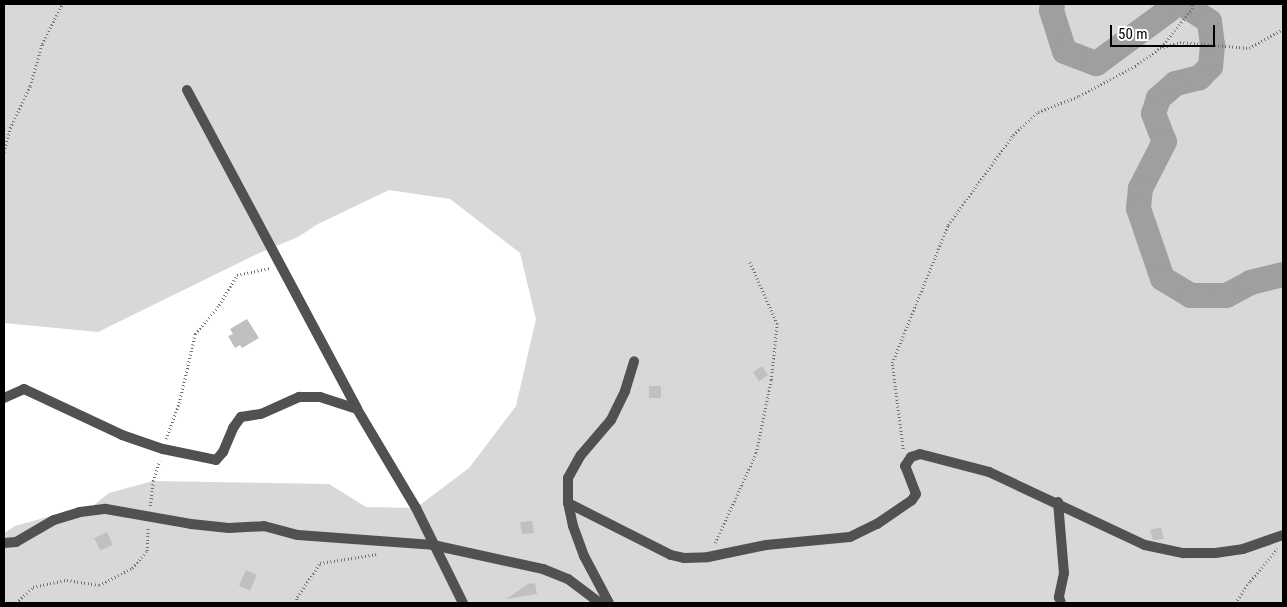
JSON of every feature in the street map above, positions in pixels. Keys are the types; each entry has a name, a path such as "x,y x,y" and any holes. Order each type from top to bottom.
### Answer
{"street":[{"path":"187,90 357,409 416,508 463,603"},
{"path":"609,603 584,556 568,503 568,478 581,455 611,420 625,391 634,361"},
{"path":"4,398 24,389 122,435 163,449 216,460 223,452 233,428 242,417 261,414 299,397 320,397 357,409"},
{"path":"568,503 671,555 684,558 708,557 766,545 850,537 877,524 912,500 916,494 905,466 911,457 920,454 989,472 1058,502 1145,545 1184,553 1215,553 1242,549 1283,535"},
{"path":"1058,502 1064,573 1059,598 1061,603"},
{"path":"4,543 16,542 54,520 80,512 106,510 191,524 230,528 264,526 298,535 433,545 543,570 568,579 600,603"}],"path":[{"path":"4,152 10,128 30,86 42,44 62,4"},
{"path":"905,466 892,363 948,225 1013,135 1038,112 1079,96 1135,66 1160,48 1192,10 1192,4"},
{"path":"1160,48 1180,42 1249,48 1283,29"},
{"path":"708,557 756,453 771,380 776,324 749,261"},
{"path":"1235,603 1250,581 1276,551 1283,535"},
{"path":"296,603 320,563 386,553"}],"shaded area":[{"path":"4,4 1283,4 1283,603 4,603 4,533 15,526 51,516 89,509 109,493 153,481 329,484 366,507 416,508 469,468 516,406 536,319 520,253 450,199 389,190 318,224 298,237 257,254 98,332 4,323"}],"building":[{"path":"247,319 259,338 242,348 240,345 235,348 228,336 233,334 230,329"},
{"path":"762,366 768,375 759,381 753,372"},
{"path":"649,386 661,386 661,398 649,398"},
{"path":"532,521 534,533 522,534 520,522"},
{"path":"1161,527 1164,539 1153,540 1150,530"},
{"path":"107,532 113,545 100,551 94,538"},
{"path":"246,570 257,575 250,590 239,586"},
{"path":"535,583 537,594 506,599 528,584"}],"waterway":[{"path":"1052,4 1051,10 1064,51 1096,63 1176,4"},
{"path":"1183,4 1209,21 1212,44 1210,66 1199,77 1175,83 1158,98 1153,113 1164,141 1140,188 1138,208 1162,278 1190,295 1226,295 1250,282 1283,274"}]}
